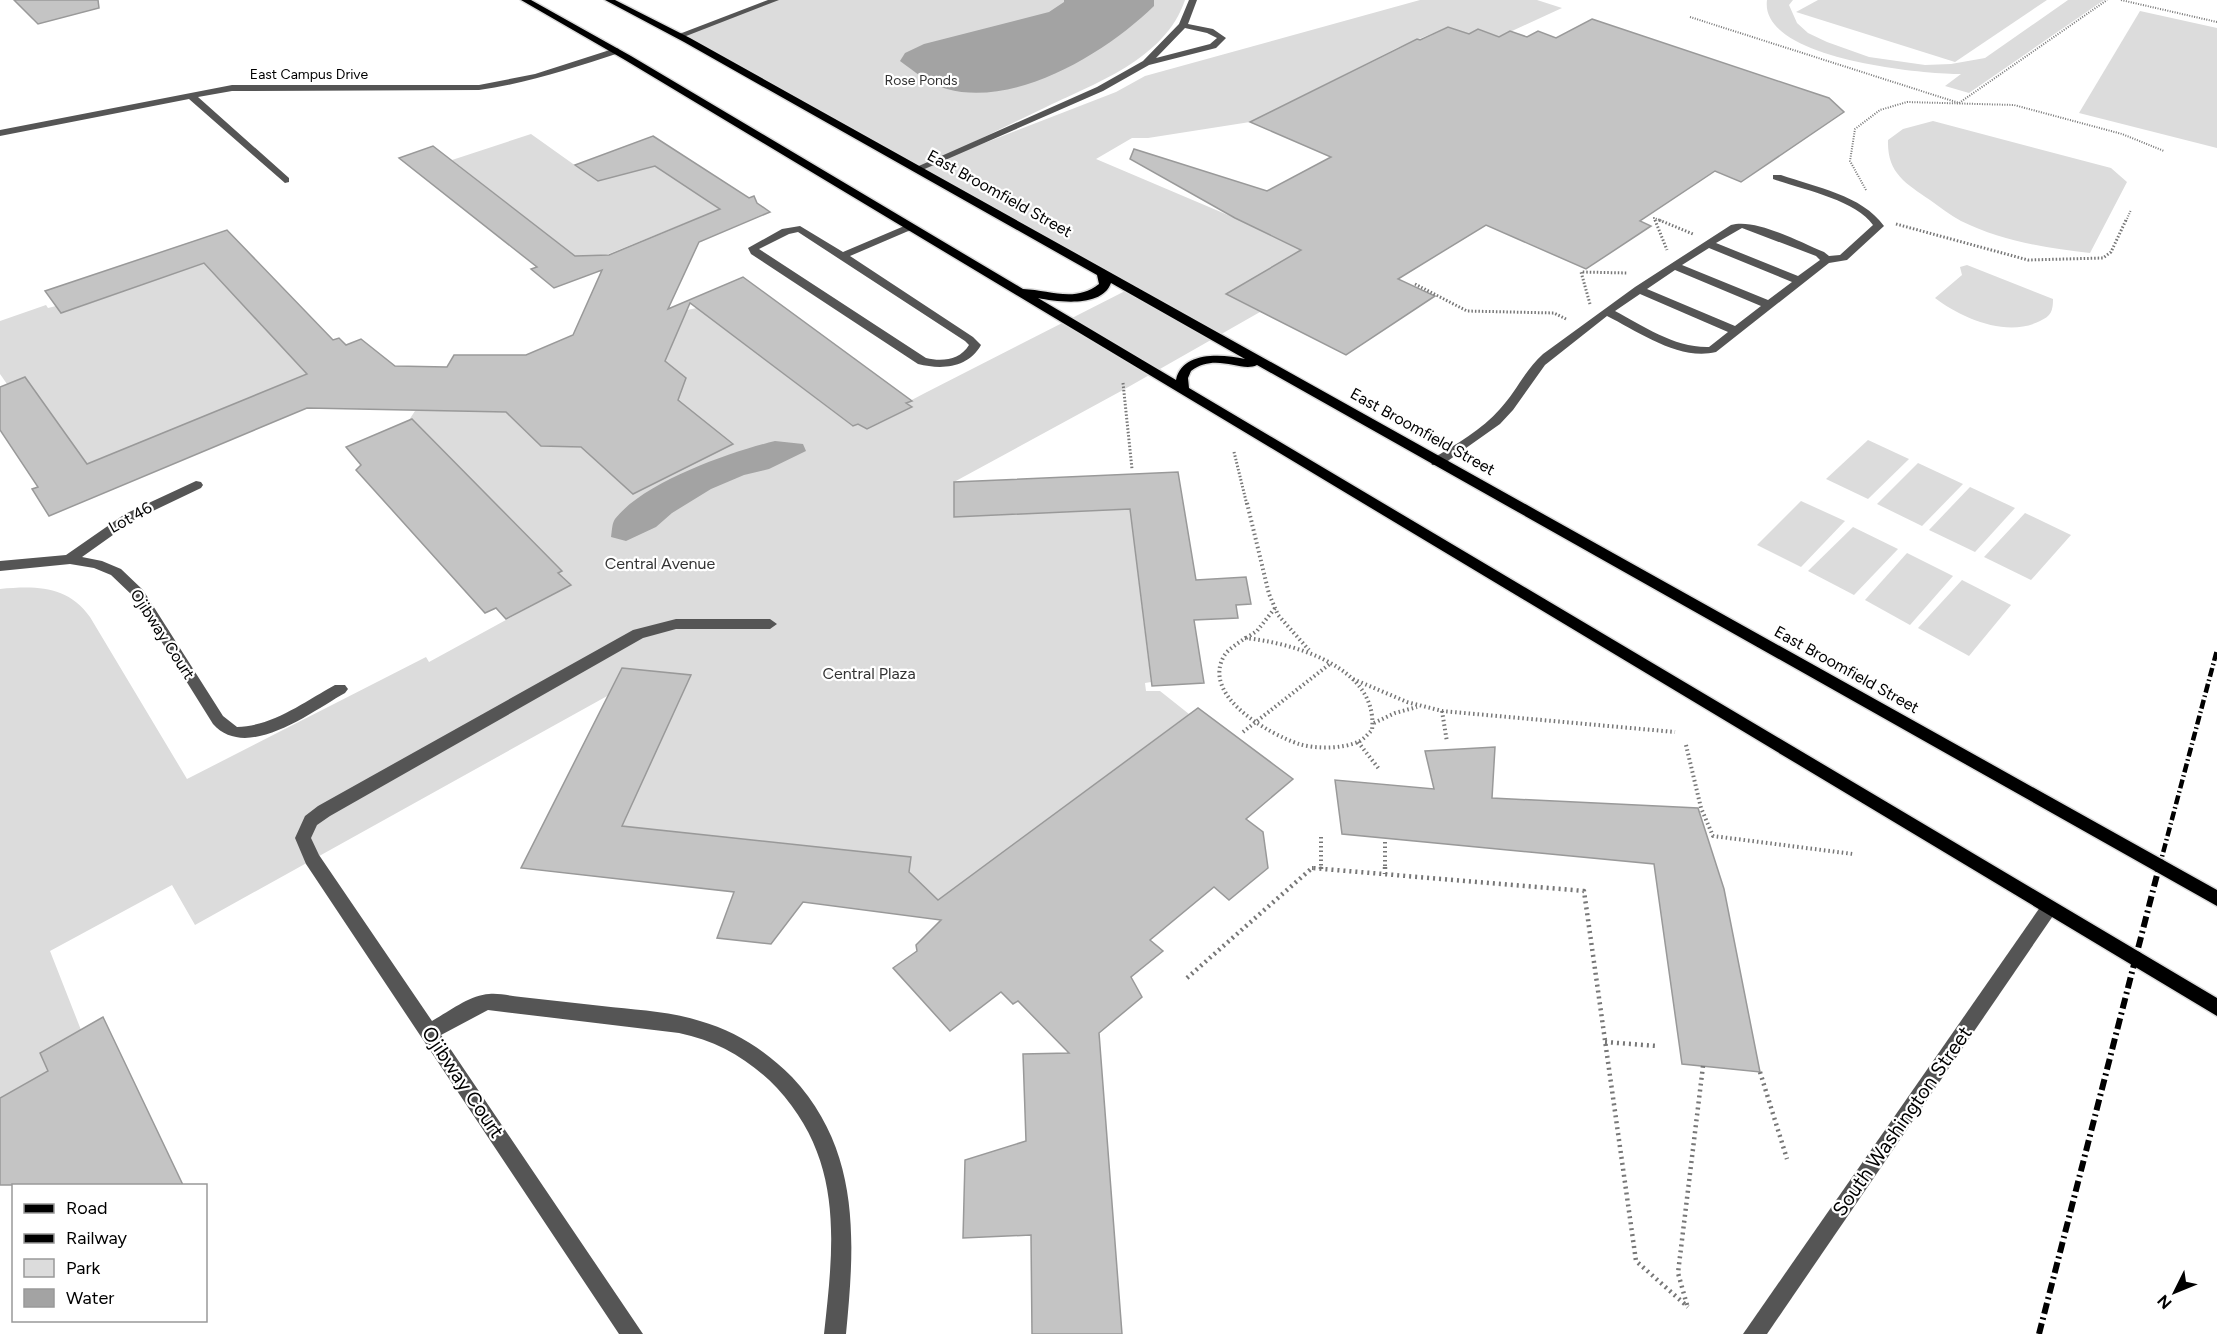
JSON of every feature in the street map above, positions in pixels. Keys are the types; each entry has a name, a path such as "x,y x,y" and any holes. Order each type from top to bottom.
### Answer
{"main road":[{"path":"525,0 616,51 2217,1008"},
{"name":"East Broomfield Street","path":"609,0 917,169 2217,899"},
{"path":"1013,289 1056,298 1074,299 1102,288 1106,281 1101,272"},
{"path":"1184,391 1180,378 1182,374 1191,366 1208,359 1237,360 1288,378"}],"street":[{"path":"678,36 776,0"},
{"path":"1146,63 1183,25 1192,0"},
{"path":"917,169 1100,89 1146,63 1213,46 1222,38 1210,31 1183,25"},
{"name":"East Campus Drive","path":"0,133 190,95 244,87 459,89 495,87 616,51"},
{"path":"190,95 285,180"},
{"path":"1608,312 1672,342 1703,352 1712,350 1826,260 1843,258 1879,226 1877,220 1868,212 1777,177"},
{"path":"1437,462 1503,414 1540,362 1674,266 1742,225 1820,254 1826,260"},
{"path":"842,256 909,227"},
{"path":"800,229 842,256 969,339 975,345 974,349 950,363 941,365 922,361 755,252 753,248 786,231 800,229"},
{"path":"1708,244 1800,281"},
{"path":"1674,266 1769,305"},
{"path":"1641,290 1736,331"},
{"name":"Lot 46","path":"70,559 125,517 196,485"},
{"name":"Ojibway Court","path":"0,566 70,559 107,567 116,572 131,584 218,720 231,731 237,733 264,728 340,689"},
{"name":"Ojibway Court","path":"632,1334 312,859 303,838 307,826 318,815 638,634 676,624 770,624"},
{"name":"South Washington Street","path":"1754,1334 2049,908"},
{"path":"429,1032 468,1010 488,1002 671,1022 702,1029 733,1042 761,1060 803,1102 819,1126 837,1176 843,1259 835,1334"}],"path":[{"path":"1959,103 2107,0"},
{"path":"2121,0 2217,21"},
{"path":"1690,17 1959,103"},
{"path":"2131,210 2111,252 2103,258 2057,261 2028,260 1877,220 1876,206 1850,161 1855,129 1880,110 1907,102 2014,105 2122,134 2164,151"},
{"path":"1669,253 1654,218 1696,235"},
{"path":"1591,306 1581,272 1629,273"},
{"path":"1414,284 1467,311 1554,313 1569,321"},
{"path":"1123,383 1132,469"},
{"path":"1234,452 1269,594 1275,608 1292,633 1311,652"},
{"path":"1275,608 1257,631 1234,644 1224,654 1220,667 1220,681 1239,712 1253,724 1290,742 1311,746 1339,746 1358,742 1372,730 1373,723 1370,704 1350,677"},
{"path":"1245,638 1273,642 1311,652 1350,677 1421,708"},
{"path":"1243,732 1331,663"},
{"path":"1373,723 1412,707 1676,732"},
{"path":"1442,711 1447,742"},
{"path":"1358,742 1379,769"},
{"path":"1686,746 1701,808 1713,836 1853,854"},
{"path":"1321,837 1321,869"},
{"path":"1385,842 1385,874"},
{"path":"1187,978 1312,868 1584,891 1636,1261 1688,1307 1678,1273 1703,1066"},
{"path":"1605,1042 1657,1046"},
{"path":"1760,1072 1787,1159"}],"green space":[{"path":"775,0 1185,0 1175,21 1161,39 1125,68 930,164 1116,92 1145,76 1420,0 1537,0 1562,8 1499,37 1478,29 1469,34 1448,27 1397,48 1250,122 1148,138 1132,138 1096,159 1235,218 1301,250 1226,294 1260,312 954,482 954,517 1130,509 1151,682 1145,683 1146,691 1160,691 1189,714 938,900 909,872 911,857 622,826 690,675 622,668 609,695 195,925 172,885 50,951 81,1030 40,1053 48,1071 0,1098 0,589 50,590 61,593 81,606 90,617 187,779 426,657 429,662 570,585 558,573 561,571 397,438 415,411 474,401 468,412 506,412 541,446 602,448 601,465 633,494 730,442 658,433 686,378 652,350 687,310 697,308 852,426 858,424 867,429 911,408 906,403 1129,289 678,36"},
{"path":"1767,0 1793,0 1789,5 1797,23 1808,33 1827,42 1869,57 1925,65 1951,64 1985,58 2068,0 2104,0 1969,93 1945,86 1961,74 1880,66 1846,59 1815,49 1788,36 1771,20"},
{"path":"1818,0 2047,0 1955,62 1796,12"},
{"path":"2140,11 2217,28 2217,148 2079,113"},
{"path":"1933,121 2111,168 2127,182 2090,253 2024,243 1976,228 1953,216 1905,182 1894,169 1888,151 1888,140 1903,129"},
{"path":"531,134 597,181 645,159 720,209 606,255 575,256 452,160"},
{"path":"204,263 310,374 87,464 25,378 7,384 0,374 0,321 46,305 48,308 56,306 62,313"},
{"path":"1967,265 2053,299 2051,313 2044,319 2027,326 1999,326 1971,319 1935,298 1962,275 1960,267"},
{"path":"1868,440 1909,459 1868,499 1826,479"},
{"path":"1918,463 1963,484 1922,526 1877,504"},
{"path":"1970,487 2015,508 1975,552 1929,530"},
{"path":"1801,501 1845,521 1801,567 1757,545"},
{"path":"2025,513 2071,535 2031,580 1984,557"},
{"path":"1853,527 1898,549 1854,595 1808,571"},
{"path":"1907,553 1953,576 1910,625 1865,600"},
{"path":"1962,580 2011,605 1969,656 1918,628"}],"water":[{"path":"1064,0 1154,0 1154,6 1112,41 1086,57 1059,72 1002,91 974,93 947,89 928,81 900,61 905,53 924,44 1049,12"},
{"path":"775,441 803,444 806,451 769,469 744,475 711,489 672,513 656,527 626,541 611,537 615,519 628,505 646,493 689,470"}],"building":[{"path":"14,0 98,0 99,8 38,24"},
{"path":"1592,19 1829,98 1844,112 1741,182 1715,171 1640,221 1651,226 1586,269 1486,225 1398,279 1435,296 1346,355 1226,294 1301,250 1235,218 1130,159 1134,149 1267,191 1331,157 1250,122 1417,39 1420,40 1448,27 1469,34 1478,29 1499,37 1510,31 1527,37 1538,31 1556,38"},
{"path":"653,136 749,198 754,196 757,203 770,212 699,242 668,309 743,277 912,401 906,403 912,407 867,429 858,424 853,426 690,303 665,361 686,378 678,400 733,444 633,494 581,447 541,446 506,412 307,408 49,516 32,489 38,487 0,430 0,387 25,377 87,464 307,374 204,263 61,313 45,291 227,230 333,340 339,338 346,345 361,339 395,366 447,367 454,355 526,355 573,335 602,270 554,288 531,269 537,267 399,158 433,146 575,256 609,255 720,209 655,166 598,181 575,165"},
{"path":"412,419 562,571 558,573 571,585 506,619 496,608 485,613 356,470 361,465 346,447"},
{"path":"1178,472 1196,580 1246,577 1251,604 1236,605 1238,618 1194,620 1204,683 1152,686 1130,509 954,517 954,482"},
{"path":"622,668 691,675 622,826 911,857 909,872 938,900 1198,708 1293,779 1246,819 1263,832 1268,868 1229,900 1214,887 1150,940 1163,951 1131,977 1142,997 1099,1033 1122,1334 1032,1334 1031,1235 963,1238 965,1160 1026,1141 1023,1054 1069,1053 1018,1001 1013,1004 1001,992 950,1031 893,968 917,951 916,945 941,920 803,902 771,944 717,938 734,892 521,868"},
{"path":"1495,747 1492,798 1698,808 1724,889 1760,1072 1682,1064 1654,864 1342,834 1335,780 1434,789 1425,751"},
{"path":"103,1017 183,1184 0,1185 0,1098 48,1071 40,1053"}],"railway":[{"path":"2159,868 2217,650"},
{"path":"2039,1334 2159,867"}],"park label":[{"name":"Rose Ponds","path":"921,80"},
{"name":"Central Avenue","path":"660,563"},
{"name":"Central Plaza","path":"869,673"}]}
